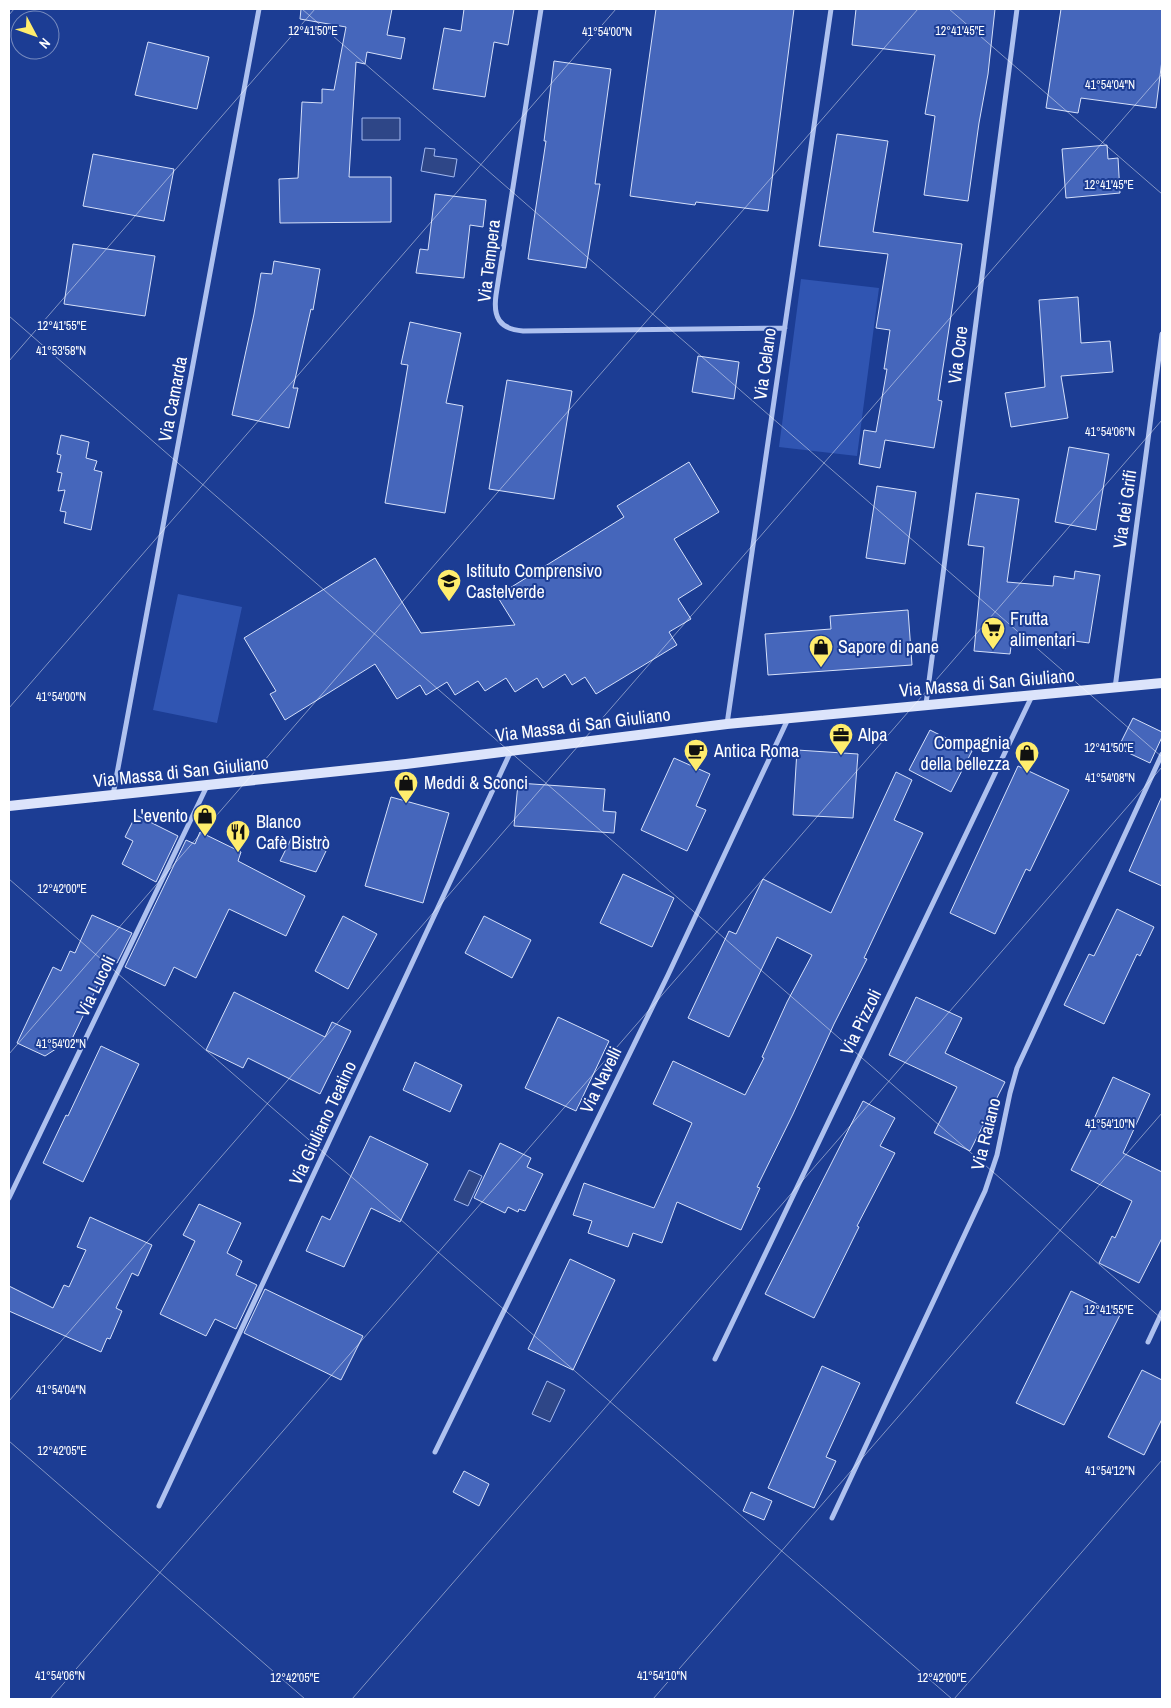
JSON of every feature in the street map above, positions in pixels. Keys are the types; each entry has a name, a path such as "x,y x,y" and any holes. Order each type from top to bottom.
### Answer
{"street":[{"name":"Via Camarda","path":"113,795 259,9"},
{"name":"Via Tempera","path":"541,9 496,295 495,310 501,323 514,330 523,331 784,328"},
{"name":"Via Celano","path":"727,724 831,9"},
{"name":"Via Ocre","path":"926,704 1017,9"},
{"name":"Via dei Grifi","path":"1116,688 1162,334"},
{"name":"Via Massa di San Giuliano","path":"9,806 511,751 727,724 1162,683"},
{"name":"Via Pizzoli","path":"715,1359 1032,696"},
{"name":"Via Navelli","path":"435,1452 668,975 788,718"},
{"name":"Via Giuliano Teatino","path":"160,1506 511,751"},
{"name":"Via Raiano","path":"832,1518 985,1191 997,1155 1017,1068 1162,754"},
{"name":"Via Lucoli","path":"9,1198 208,785"},
{"path":"1148,1342 1162,1312"}],"shaded area":[{"path":"362,118 400,118 400,140 362,140"},
{"path":"425,148 435,149 434,156 457,159 454,177 421,171"},
{"path":"801,279 879,288 857,456 779,447"},
{"path":"178,594 242,607 217,723 153,710"},
{"path":"469,1170 482,1176 468,1206 454,1200"},
{"path":"547,1381 565,1390 550,1422 532,1414"}],"building":[{"path":"301,9 392,9 387,35 405,38 401,59 367,52 365,64 356,62 349,177 391,177 391,222 280,223 279,179 298,178 302,102 322,103 322,89 334,90 346,27 300,19"},
{"path":"464,9 514,9 508,45 494,42 485,97 433,89 444,28 461,31"},
{"path":"656,9 794,9 768,211 696,202 695,205 630,196"},
{"path":"856,9 995,9 988,74 968,201 924,195 935,116 925,114 935,55 852,45"},
{"path":"1061,9 1162,9 1162,60 1156,108 1081,98 1078,113 1046,108"},
{"path":"148,42 209,57 197,109 135,95"},
{"path":"554,61 611,69 595,184 600,184 586,268 528,259 546,141 544,141"},
{"path":"837,134 888,141 873,232 962,244 938,400 942,401 934,448 885,440 880,468 859,464 864,430 876,432 887,369 884,369 890,330 876,328 888,254 819,246"},
{"path":"1107,145 1108,159 1118,158 1120,193 1066,198 1062,149"},
{"path":"93,154 174,169 164,221 83,206"},
{"path":"435,194 486,200 483,227 470,225 464,278 416,273 420,249 428,250"},
{"path":"73,244 155,256 145,316 64,304"},
{"path":"274,261 320,269 313,310 311,309 293,388 298,388 289,428 232,415 261,273 272,274"},
{"path":"1078,297 1081,343 1110,341 1113,372 1061,376 1068,418 1011,427 1005,393 1045,387 1039,300"},
{"path":"410,322 461,333 446,403 463,406 445,513 385,503 408,365 401,364"},
{"path":"698,356 739,362 734,399 692,392"},
{"path":"507,380 572,391 554,499 489,489"},
{"path":"61,435 89,442 86,458 97,461 94,470 102,472 91,530 64,523 66,512 60,511 65,490 58,491 62,473 57,472 61,455 57,454"},
{"path":"1069,447 1109,454 1096,530 1055,522"},
{"path":"689,462 719,512 674,539 702,584 678,599 691,619 669,632 677,645 596,694 585,677 572,685 565,674 543,688 537,678 515,692 506,678 485,691 478,681 455,695 447,682 426,695 420,685 397,699 375,664 285,720 270,694 276,691 244,638 375,558 421,633 515,625 497,596 624,517 617,506"},
{"path":"877,486 916,492 905,564 866,558"},
{"path":"976,493 1019,499 1007,582 1053,586 1054,576 1074,579 1075,571 1100,575 1089,643 1067,640 1066,648 1012,639 1010,654 974,651 984,547 968,545"},
{"path":"908,610 912,665 768,675 765,634 831,629 830,616"},
{"path":"1133,718 1162,732 1162,737 1150,763 1118,748"},
{"path":"930,730 972,751 951,792 909,770"},
{"path":"797,750 858,754 853,818 793,815"},
{"path":"674,758 710,774 696,806 706,810 687,851 641,830"},
{"path":"1018,766 1069,790 1030,871 1026,869 995,934 950,913"},
{"path":"896,772 912,780 894,820 923,833 864,958 867,959 757,1187 760,1188 741,1230 677,1202 662,1243 633,1233 628,1247 588,1233 592,1221 573,1215 584,1183 654,1208 692,1123 653,1104 673,1061 745,1095 764,1058 762,1057 787,1002 812,955 777,937 729,1037 688,1018 729,931 736,934 763,879 831,913"},
{"path":"518,783 605,789 603,811 616,812 614,833 514,826"},
{"path":"1162,796 1162,886 1129,871"},
{"path":"391,797 449,813 423,903 365,886"},
{"path":"136,815 178,836 156,882 122,864 133,841 125,837"},
{"path":"200,832 241,852 238,861 305,896 286,936 229,909 196,978 174,967 165,986 125,967 186,840 195,844"},
{"path":"293,835 326,851 316,872 280,861"},
{"path":"623,874 674,898 652,947 600,923"},
{"path":"1117,909 1154,927 1140,956 1137,954 1104,1024 1064,1005 1089,954 1094,956"},
{"path":"92,915 132,933 117,963 110,960 69,1045 65,1043 45,1056 17,1043 53,967 61,971 70,951 75,953"},
{"path":"343,916 377,934 348,989 315,971"},
{"path":"484,916 531,940 512,978 465,953"},
{"path":"234,992 325,1037 332,1022 351,1031 320,1094 248,1058 243,1068 206,1050"},
{"path":"916,997 962,1018 945,1053 1005,1082 970,1151 934,1133 957,1087 889,1055"},
{"path":"558,1017 609,1041 576,1111 525,1088"},
{"path":"101,1046 139,1064 83,1182 43,1163 66,1115 68,1116"},
{"path":"415,1062 462,1085 450,1112 403,1090"},
{"path":"1113,1077 1150,1094 1123,1153 1162,1172 1162,1238 1139,1283 1099,1263 1112,1236 1115,1238 1132,1201 1071,1170 1095,1122 1093,1121"},
{"path":"863,1101 895,1118 880,1146 895,1153 857,1226 859,1227 814,1318 765,1294"},
{"path":"370,1136 428,1164 400,1222 371,1208 344,1267 306,1251 322,1216 330,1220"},
{"path":"500,1143 531,1158 527,1167 543,1174 525,1211 519,1209 518,1212 508,1207 505,1213 474,1198"},
{"path":"199,1204 241,1223 227,1253 242,1261 236,1275 257,1285 236,1329 215,1319 206,1336 160,1314 195,1241 183,1235"},
{"path":"90,1217 152,1245 138,1276 132,1273 116,1308 122,1311 110,1339 107,1338 101,1352 9,1311 9,1286 53,1308 64,1285 69,1287 86,1250 77,1247"},
{"path":"570,1259 615,1280 573,1370 528,1349"},
{"path":"265,1289 363,1336 341,1380 244,1333"},
{"path":"1071,1291 1120,1315 1064,1425 1016,1403"},
{"path":"822,1366 860,1383 826,1457 836,1461 814,1508 768,1488"},
{"path":"1142,1370 1162,1380 1162,1419 1144,1455 1108,1437"},
{"path":"464,1471 489,1484 479,1506 453,1492"},
{"path":"751,1492 772,1501 764,1520 743,1511"}],"place":[{"name":"Istituto Comprensivo Castelverde","path":"449,602"},
{"name":"Frutta alimentari","path":"993,650"},
{"name":"Sapore di pane","path":"821,668"},
{"name":"Alpa","path":"841,756"},
{"name":"Antica Roma","path":"696,772"},
{"name":"Compagnia della bellezza","path":"1027,774"},
{"name":"Meddi & Sconci","path":"406,804"},
{"name":"L'evento","path":"205,837"},
{"name":"Blanco Cafè Bistrò","path":"238,853"}]}
